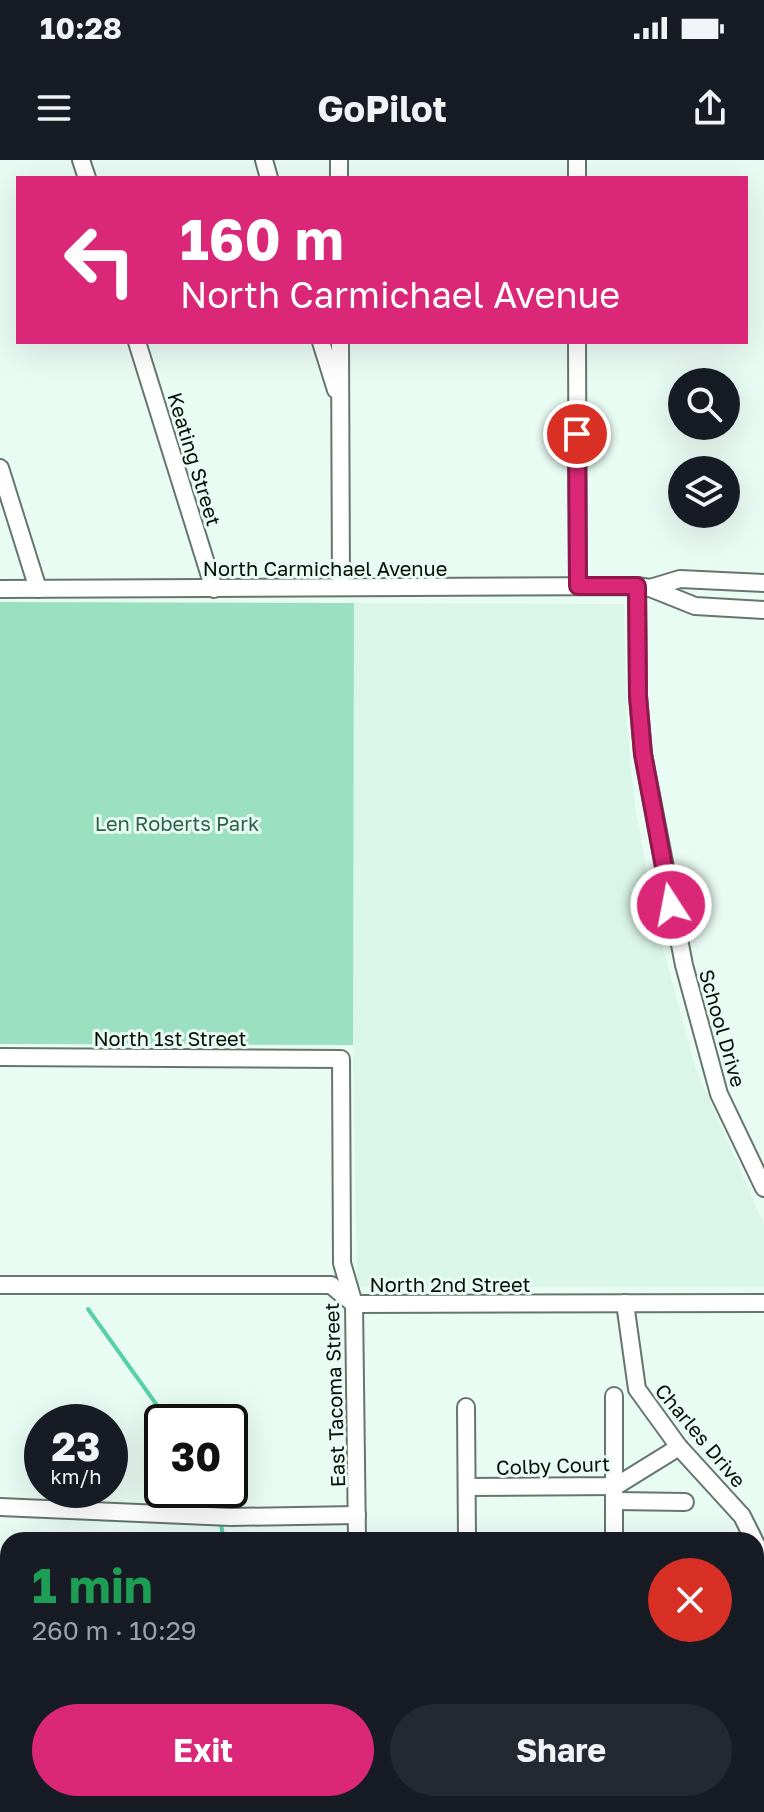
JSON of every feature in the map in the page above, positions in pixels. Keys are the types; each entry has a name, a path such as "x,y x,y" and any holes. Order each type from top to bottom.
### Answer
{"street":[{"name":"Keating Street","path":"138,344 214,589"},
{"path":"322,344 341,405"},
{"path":"340,344 341,587"},
{"path":"577,344 578,586"},
{"path":"0,468 38,589"},
{"name":"North Carmichael Avenue","path":"0,589 644,587 680,579 764,583"},
{"name":"North Carmichael Avenue","path":"644,587 695,606 764,610"},
{"name":"School Drive","path":"644,587 638,696 643,754 684,965 719,1094 764,1188"},
{"name":"North 1st Street","path":"0,1057 341,1059"},
{"name":"East Tacoma Street","path":"341,1059 342,1263 354,1304 357,1532"},
{"name":"North 2nd Street","path":"0,1285 331,1285 354,1304 764,1303"},
{"name":"Charles Drive","path":"625,1303 637,1389 679,1447 742,1516 750,1532"},
{"path":"614,1396 614,1532"},
{"path":"466,1407 467,1532"},
{"name":"Colby Court","path":"467,1487 616,1494 679,1447"},
{"path":"616,1494 685,1502"},
{"path":"0,1507 231,1517 357,1515"}],"shaded area":[{"path":"354,603 624,604 626,713 635,807 656,922 695,1066 764,1225 764,1287 357,1287 353,1045"}],"green space":[{"name":"Len Roberts Park","path":"0,602 354,603 353,1045 0,1044"}],"waterway":[{"path":"88,1309 156,1404"},
{"path":"220,1520 222,1532"}],"route":[{"path":"577,434 578,586 637,586 638,696 643,754 671,905"}]}
